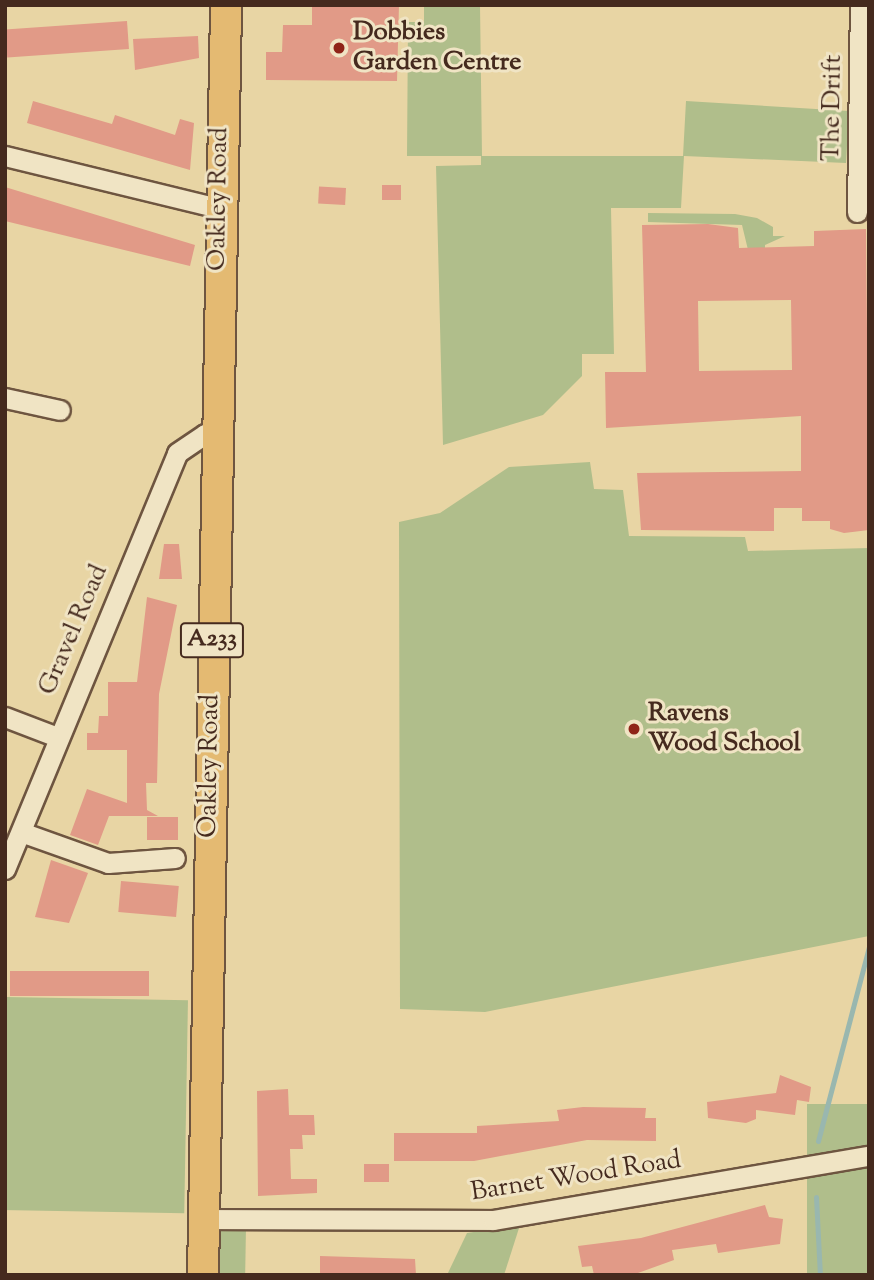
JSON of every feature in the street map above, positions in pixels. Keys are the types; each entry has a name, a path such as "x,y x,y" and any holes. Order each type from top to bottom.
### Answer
{"main road":[{"name":"Oakley Road","path":"203,1275 218,208 226,5"}],"street":[{"name":"The Drift","path":"857,212 860,5"},
{"path":"5,156 218,208"},
{"path":"5,398 60,410"},
{"name":"Gravel Road","path":"5,869 57,737 177,453 215,434"},
{"path":"5,717 57,737"},
{"path":"21,832 108,863 175,858"},
{"name":"Barnet Wood Road","path":"204,1219 493,1220 869,1156"}],"green space":[{"path":"424,5 480,5 482,156 683,156 686,101 849,111 846,163 684,156 681,208 611,208 614,354 582,354 582,376 543,415 443,445 436,166 481,165 481,156 407,156 408,22 424,22"},
{"path":"648,213 735,214 757,218 773,227 773,236 785,236 765,245 765,254 749,254 742,225 648,222"},
{"path":"590,462 594,489 623,490 629,536 745,537 748,551 869,548 869,936 485,1012 400,1009 399,522 440,513 509,467"},
{"path":"5,997 188,1000 184,1213 5,1210"},
{"path":"807,1104 869,1104 869,1275 807,1275"},
{"path":"520,1225 504,1275 447,1275 467,1233"},
{"path":"218,1227 246,1227 245,1275 217,1275"}],"building":[{"path":"312,5 399,5 397,81 266,80 266,52 282,52 283,25 312,25"},
{"path":"127,21 129,49 7,57 5,30"},
{"path":"198,36 199,58 135,70 133,39"},
{"path":"33,101 112,124 115,115 175,135 180,119 194,123 190,170 27,123"},
{"path":"382,185 401,185 401,200 382,200"},
{"path":"5,187 195,245 190,266 5,221"},
{"path":"319,187 346,188 345,205 318,204"},
{"path":"708,224 738,228 739,248 814,246 814,231 866,229 869,530 844,533 830,529 830,521 802,521 802,508 774,508 774,531 641,530 637,473 801,471 801,416 606,428 605,372 646,372 642,225","holes":["791,300 792,370 699,371 698,301"]},
{"path":"164,544 179,544 182,579 159,579"},
{"path":"147,597 177,605 159,694 157,783 146,783 147,810 158,816 109,816 98,845 70,835 87,789 127,803 127,750 87,750 87,733 98,733 99,716 108,716 108,682 137,682"},
{"path":"147,817 178,817 178,840 147,840"},
{"path":"51,860 88,873 69,923 35,917"},
{"path":"121,881 179,886 176,917 118,912"},
{"path":"10,971 149,971 149,996 10,996"},
{"path":"780,1075 811,1087 809,1102 797,1100 795,1115 756,1110 756,1119 746,1123 708,1118 707,1102 776,1093"},
{"path":"288,1089 289,1115 314,1115 315,1135 302,1135 303,1149 290,1149 291,1179 317,1179 317,1193 258,1196 257,1091"},
{"path":"583,1107 646,1108 645,1118 656,1118 656,1141 587,1140 474,1161 394,1161 394,1133 477,1133 477,1126 559,1121 557,1110"},
{"path":"364,1164 389,1164 389,1182 364,1182"},
{"path":"765,1205 769,1217 783,1219 780,1244 718,1253 716,1244 672,1250 674,1260 638,1273 594,1275 592,1266 582,1267 578,1246 641,1238"},
{"path":"320,1256 415,1259 416,1275 320,1275"}],"waterway":[{"path":"818,1141 869,946"},
{"path":"816,1197 820,1275"}],"place":[{"name":"Dobbies Garden Centre","path":"339,48"},
{"name":"Ravens Wood School","path":"634,729"}]}
